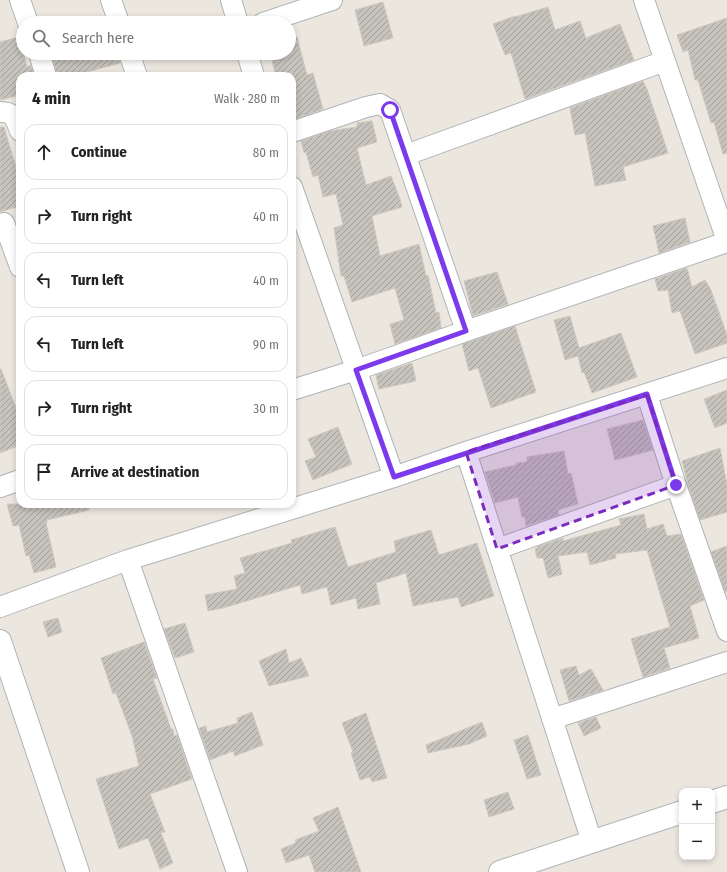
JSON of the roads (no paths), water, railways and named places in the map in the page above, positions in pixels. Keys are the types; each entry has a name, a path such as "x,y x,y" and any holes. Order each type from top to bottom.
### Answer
{"street":[{"path":"20,0 26,16"},
{"path":"111,0 117,16"},
{"path":"231,0 236,16"},
{"path":"284,16 332,0"},
{"path":"296,389 356,370 727,242 644,0"},
{"path":"41,60 45,72"},
{"path":"131,60 136,72"},
{"path":"250,60 253,72"},
{"path":"406,155 665,62"},
{"path":"296,131 366,107 380,104 390,110 466,331"},
{"path":"0,112 8,112 14,116 16,121"},
{"path":"296,198 394,477"},
{"path":"8,222 16,252"},
{"path":"296,508 727,368"},
{"path":"647,394 676,485 727,631"},
{"path":"466,452 592,842"},
{"path":"0,487 16,481"},
{"path":"497,549 676,485"},
{"path":"0,607 128,560 295,508"},
{"path":"128,560 237,872"},
{"path":"0,641 78,872"},
{"path":"552,719 727,662"},
{"path":"715,801 727,797"},
{"path":"500,872 679,813"}]}
